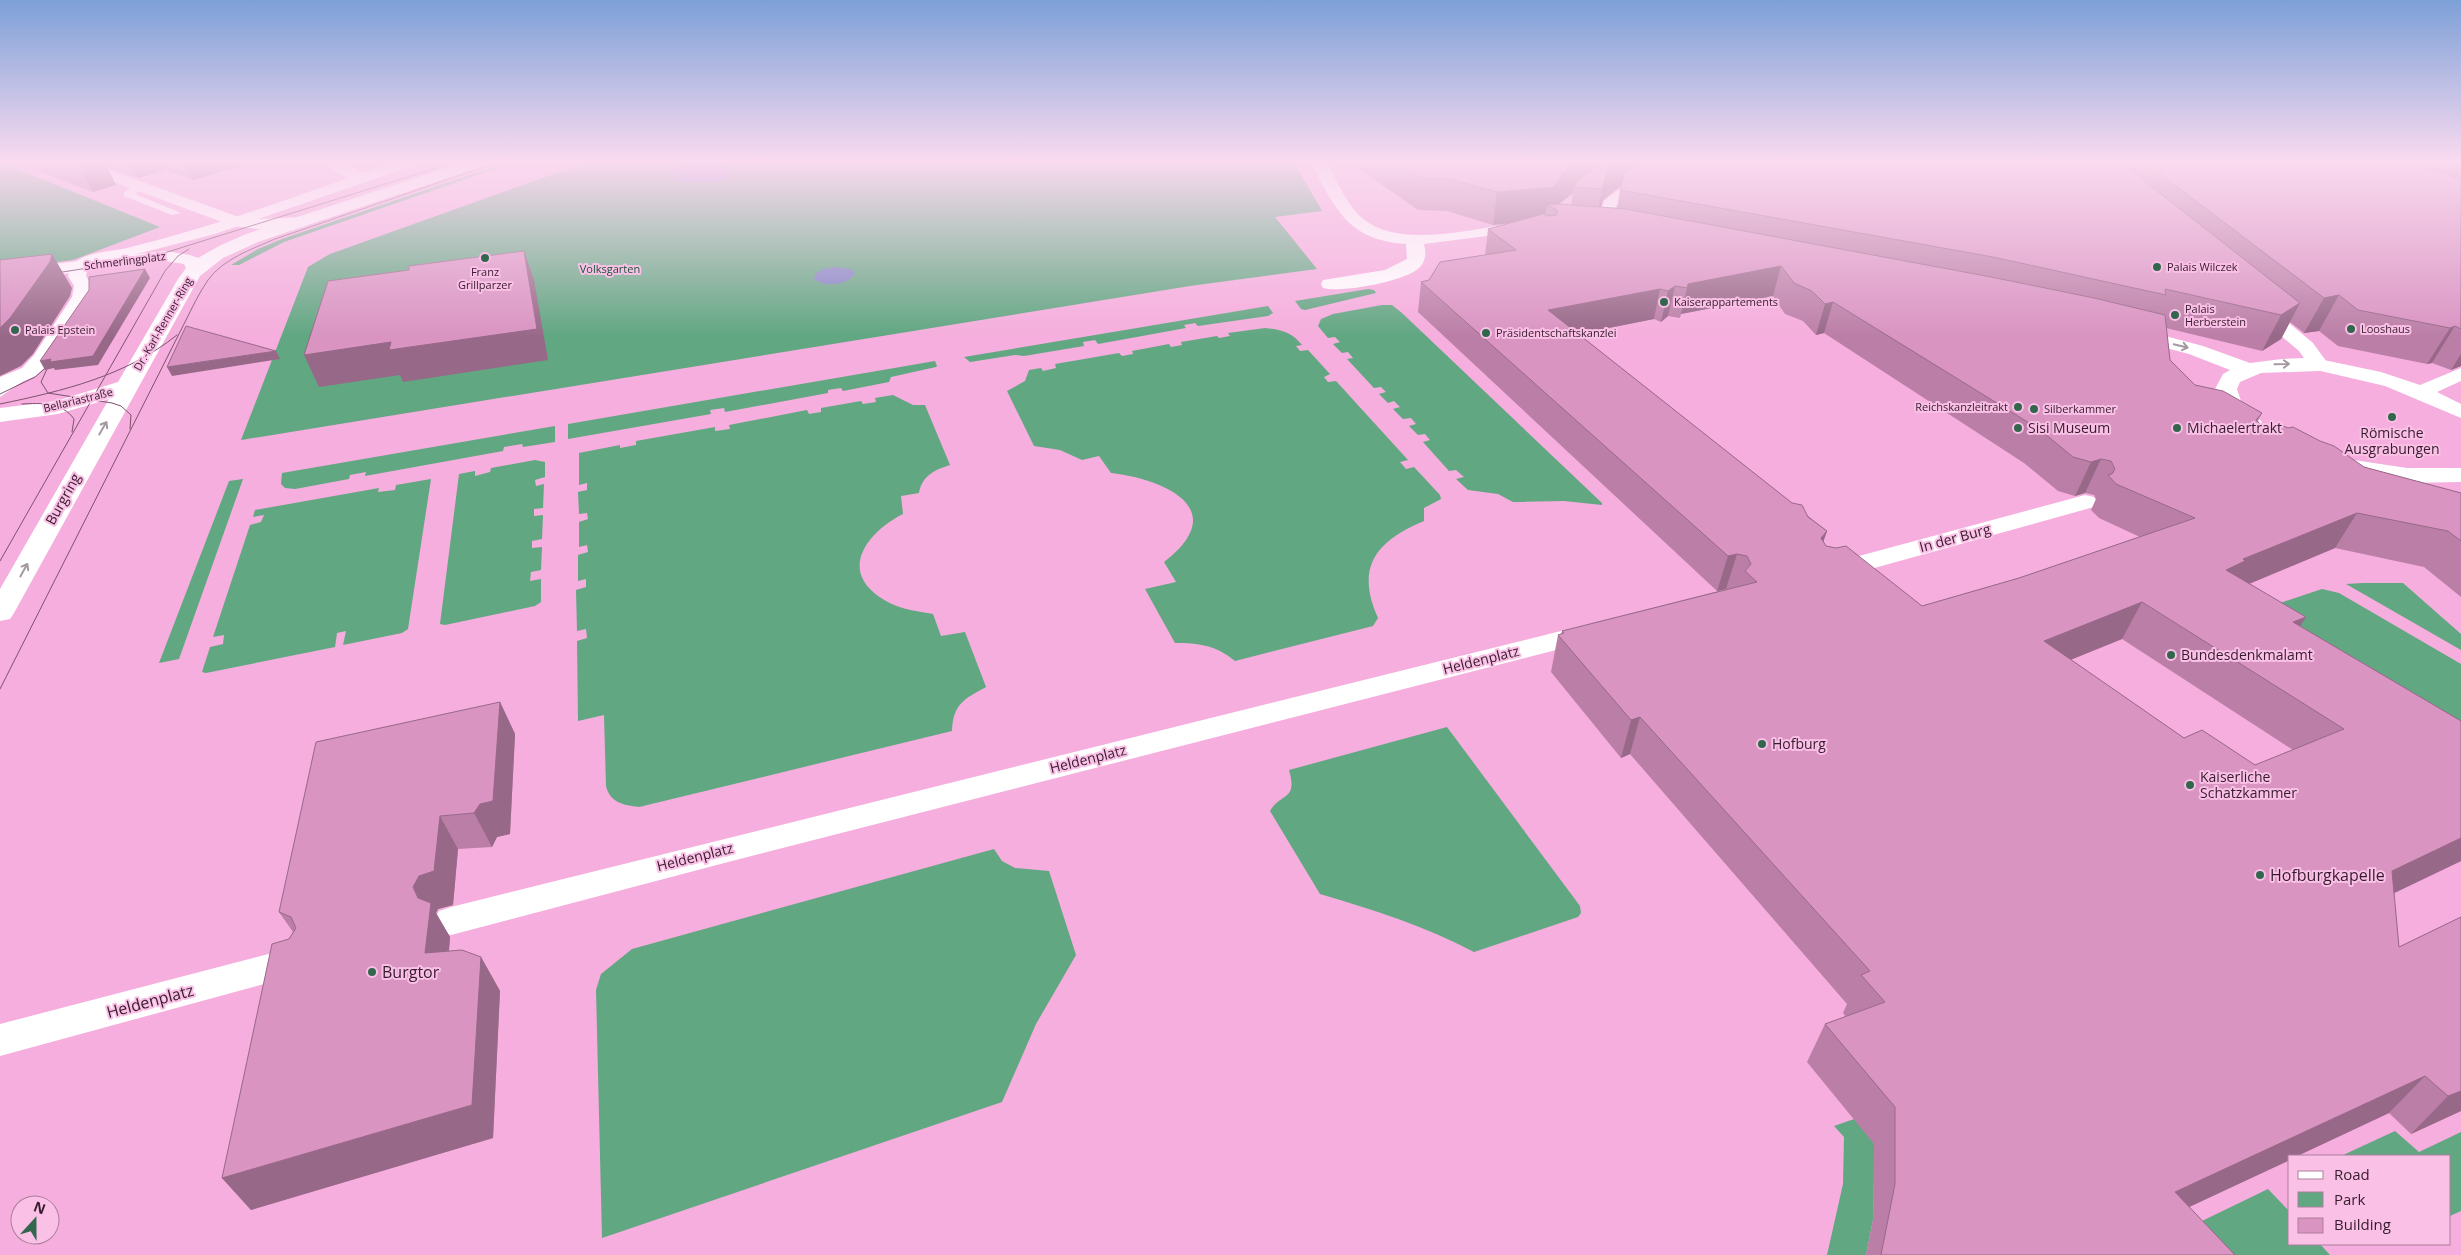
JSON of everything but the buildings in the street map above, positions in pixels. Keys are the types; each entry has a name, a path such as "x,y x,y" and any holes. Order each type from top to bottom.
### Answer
{"street":[{"name":"Schmerlingplatz","path":"226,220 258,224 300,222"},
{"path":"233,222 240,220"},
{"name":"Dr.-Karl-Renner-Ring","path":"126,387 187,279 196,269 236,245 307,220"},
{"path":"1355,220 1366,228 1386,236 1413,239 1520,227 1539,230"},
{"path":"1586,226 1612,229 1609,220"},
{"name":"Schmerlingplatz","path":"79,267 84,262 131,253 233,222"},
{"path":"1330,284 1387,276 1402,270 1413,264 1416,260 1417,250 1413,239"},
{"name":"Schmerlingplatz","path":"0,276 165,256 190,260 196,269"},
{"path":"0,385 29,372 42,359 82,297 83,286 77,276 79,267"},
{"path":"2244,295 2306,347 2318,365"},
{"path":"2111,328 2196,350 2246,369"},
{"path":"2271,435 2239,413 2229,400 2226,388 2230,379 2246,369 2275,364 2318,365 2359,372 2420,392 2461,412"},
{"path":"2420,392 2461,374"},
{"name":"Bellariastraße","path":"1,418 58,407 126,387"},
{"name":"Burgring","path":"0,613 126,387"},
{"path":"2335,462 2403,476 2426,478 2461,475"},
{"name":"In der Burg","path":"1824,574 2085,502"},
{"name":"Heldenplatz","path":"451,921 722,850 1615,626"},
{"name":"Heldenplatz","path":"0,1040 299,961"}],"lane":[{"path":"0,393 29,372"}],"green space":[{"path":"0,220 142,220 160,227 73,260 0,269"},
{"path":"339,220 349,220 284,242 239,265 231,265 258,249"},
{"name":"Volksgarten","path":"426,220 1277,220 1317,269 1190,286 241,440 308,267 330,254"},
{"path":"1368,289 1374,290 1376,293 1305,310 1301,309 1295,301"},
{"path":"1382,305 1392,305 1402,313 1602,505 1564,501 1513,502 1498,494 1468,490 1456,479 1464,477 1456,470 1449,471 1423,442 1430,440 1425,434 1418,435 1409,426 1416,424 1411,418 1403,419 1393,409 1400,407 1394,401 1388,403 1379,394 1386,392 1381,387 1374,388 1347,359 1353,358 1348,352 1342,353 1333,344 1340,342 1335,337 1328,338 1318,326 1321,319 1333,314"},
{"path":"1268,306 1273,313 1268,316 1198,326 1195,323 1184,325 1186,328 1098,344 1095,340 1083,342 1084,346 1024,356 1015,355 970,362 964,357"},
{"path":"1265,328 1287,333 1302,345 1296,346 1300,351 1308,350 1330,374 1324,377 1328,382 1336,381 1408,460 1400,462 1406,469 1414,467 1440,495 1441,499 1424,508 1424,521 1393,537 1374,558 1370,570 1369,584 1371,600 1378,618 1373,626 1235,661 1214,648 1175,643 1145,589 1176,582 1164,562 1184,543 1192,527 1192,512 1183,500 1169,490 1151,482 1111,473 1099,456 1082,460 1060,450 1034,446 1007,391 1025,381 1029,370 1041,368 1043,371 1056,368 1055,364 1119,353 1122,356 1133,354 1132,351 1169,344 1171,347 1182,345 1181,342 1217,336 1219,338 1230,336 1228,333"},
{"path":"935,361 936,367 891,377 889,382 843,391 841,388 828,390 828,393 725,412 724,408 710,410 711,414 568,439 568,424"},
{"path":"893,395 913,405 925,405 950,465 930,474 923,482 919,493 901,496 903,514 880,529 870,539 860,562 861,573 866,585 884,600 904,608 933,614 941,636 965,632 986,687 966,699 957,708 952,731 639,807 614,800 606,786 604,715 578,721 577,641 587,638 586,629 577,631 576,590 586,587 586,579 578,581 578,555 588,552 587,545 579,547 579,522 588,519 587,513 579,514 578,492 587,490 587,483 579,485 579,453 620,445 620,448 636,445 636,441 715,427 715,431 730,429 729,425 807,410 809,414 821,412 821,408 861,401 863,404 876,402 875,398"},
{"path":"555,426 555,442 523,447 522,444 504,447 503,451 365,476 366,472 350,475 349,479 295,489 285,488 281,484 282,473"},
{"path":"535,460 545,462 545,477 535,480 536,486 544,484 543,508 534,509 534,516 543,515 542,539 532,541 532,548 542,547 541,570 531,572 530,581 541,579 541,602 535,606 445,625 440,624 459,474 475,471 475,476 490,472 491,468"},
{"path":"243,479 179,659 159,663 229,481"},
{"path":"431,479 408,629 402,633 343,645 346,631 337,633 335,647 206,673 202,672 210,647 223,644 224,635 213,637 250,525 261,522 264,515 253,517 255,510 379,488 378,492 395,490 396,485"},
{"path":"2403,583 2461,634 2461,650 2346,584"},
{"path":"2322,589 2339,593 2461,664 2461,726 2273,614 2271,606"},
{"path":"1447,727 1580,906 1581,913 1578,917 1474,952 1418,926 1320,894 1270,811 1274,805 1290,792 1291,780 1289,770"},
{"path":"994,849 1002,861 1015,868 1049,871 1076,955 1036,1024 1002,1102 602,1238 596,990 601,974 632,949"},
{"path":"1854,1119 1875,1131 1873,1220 1866,1255 1827,1255 1843,1184 1844,1137 1834,1126"},
{"path":"2395,1131 2419,1152 2461,1132 2461,1211 2451,1216 2451,1155 2343,1155"},
{"path":"2268,1189 2288,1210 2288,1245 2321,1245 2330,1255 2189,1255 2171,1236"}],"water":[{"path":"836,267 852,269 855,274 847,281 836,284 824,284 814,279 815,274 823,269"}],"tram line":[{"path":"50,274 145,259 271,220"},
{"path":"0,689 193,306 208,280 222,266 238,255 275,239 332,220"},
{"path":"106,375 165,271 178,256 189,249"},
{"path":"106,375 137,361 177,335"},
{"path":"0,394 35,377 55,360"},
{"path":"47,369 41,382 50,393"},
{"path":"50,393 106,375"},
{"path":"92,400 106,375"},
{"path":"0,404 50,393"},
{"path":"50,393 92,400"},
{"path":"0,561 92,400"},
{"path":"92,400 121,406 131,415 130,429"},
{"path":"22,404 44,404 63,409 74,419 72,432"}],"place":[{"name":"Franz Grillparzer","path":"485,258"},
{"name":"Palais Wilczek","path":"2157,267"},
{"name":"Kaiserappartements","path":"1664,302"},
{"name":"Palais Herberstein","path":"2175,315"},
{"name":"Looshaus","path":"2351,329"},
{"name":"Palais Epstein","path":"15,330"},
{"name":"Präsidentschaftskanzlei","path":"1486,333"},
{"name":"Reichskanzleitrakt","path":"2018,407"},
{"name":"Silberkammer","path":"2034,409"},
{"name":"Römische Ausgrabungen","path":"2392,417"},
{"name":"Sisi Museum","path":"2018,428"},
{"name":"Michaelertrakt","path":"2177,428"},
{"name":"Bundesdenkmalamt","path":"2171,655"},
{"name":"Hofburg","path":"1762,744"},
{"name":"Kaiserliche Schatzkammer","path":"2190,785"},
{"name":"Hofburgkapelle","path":"2260,875"},
{"name":"Burgtor","path":"372,972"}]}
